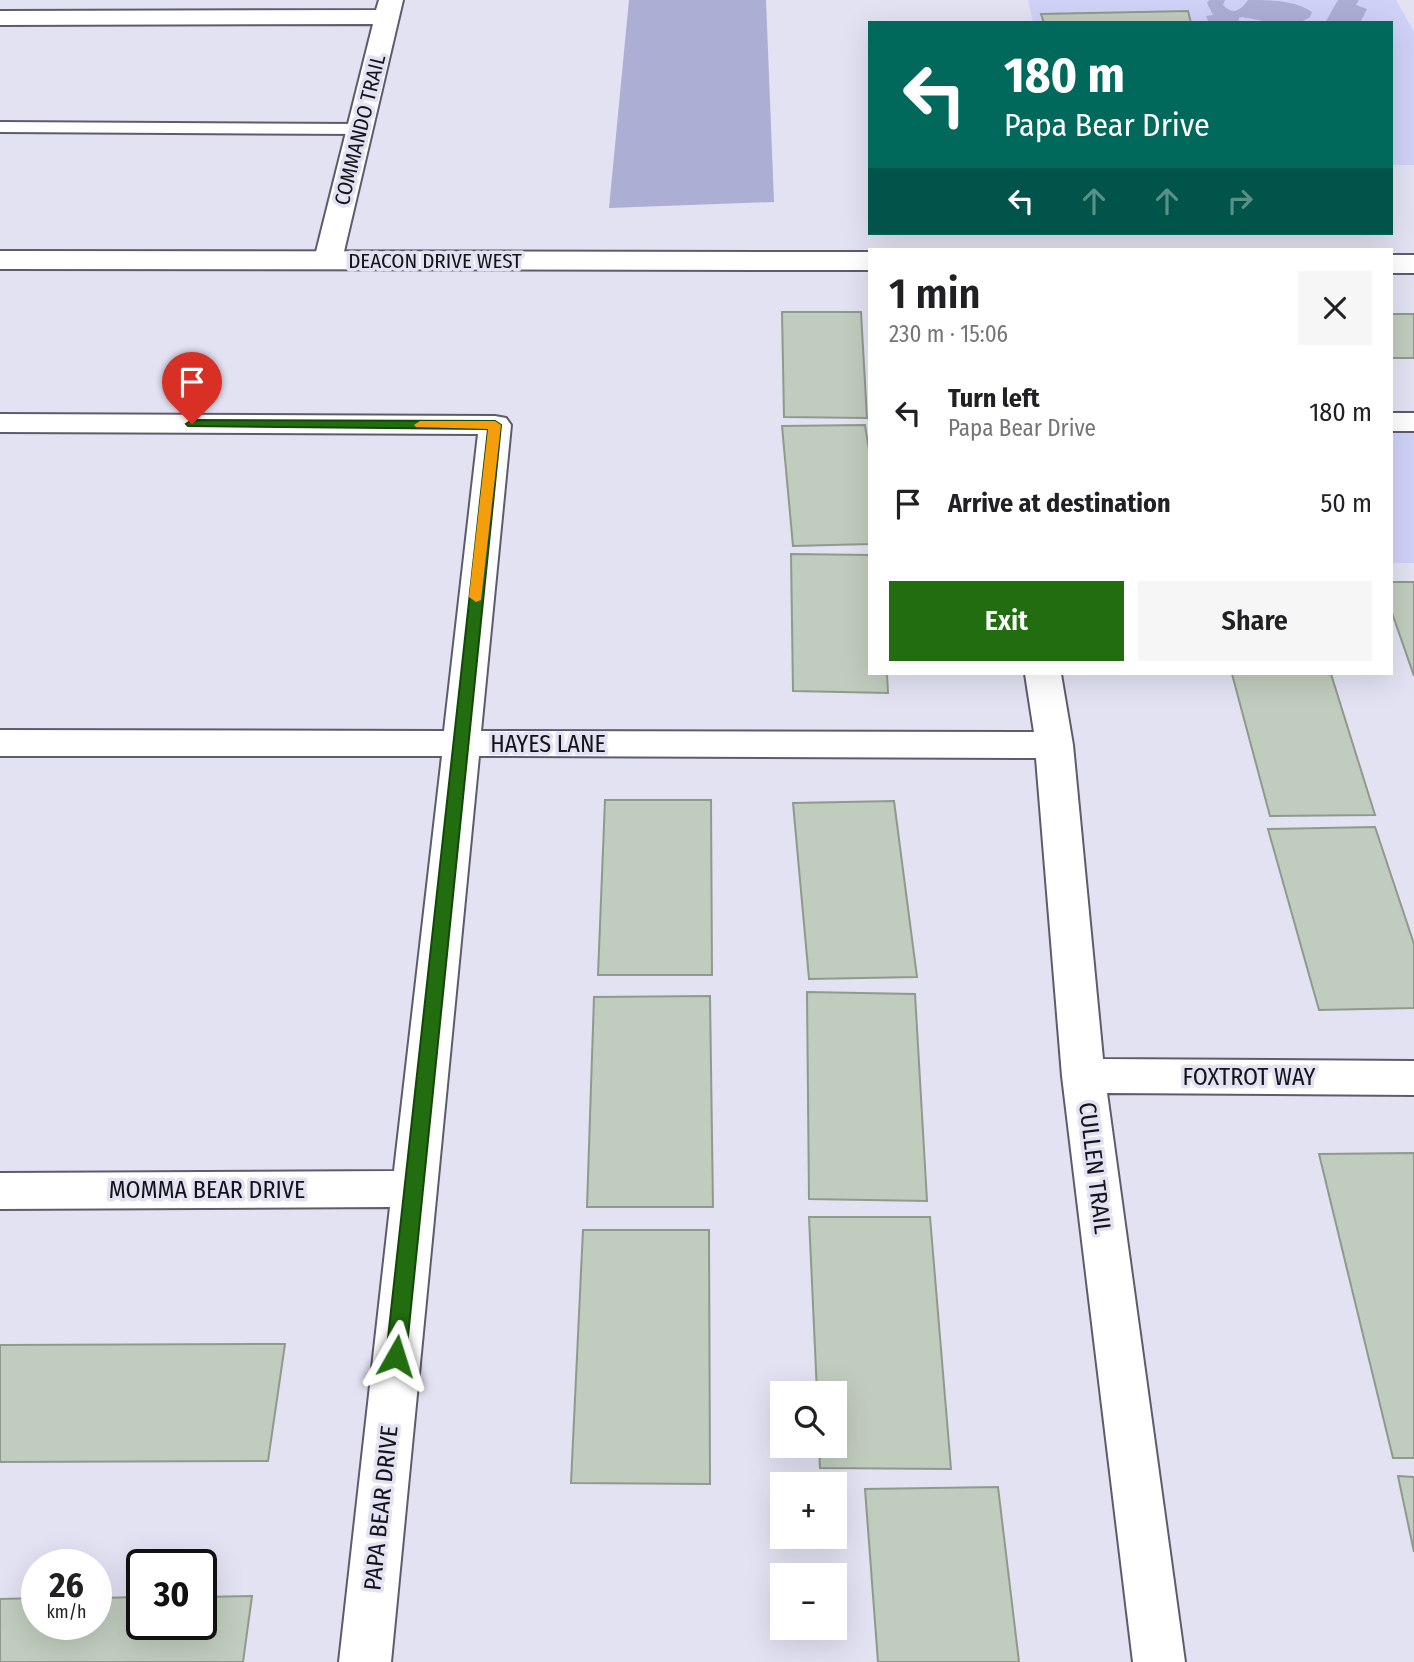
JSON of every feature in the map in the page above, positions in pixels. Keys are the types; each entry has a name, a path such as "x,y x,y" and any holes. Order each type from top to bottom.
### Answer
{"street":[{"path":"0,18 389,9"},
{"name":"COMMANDO TRAIL","path":"328,260 389,9"},
{"name":"DEACON DRIVE WEST","path":"0,260 868,261"},
{"path":"1393,264 1414,264"},
{"path":"1393,422 1414,422"},
{"name":"PAPA BEAR DRIVE","path":"0,423 495,425 365,1662"},
{"name":"CULLEN TRAIL","path":"1043,675 1054,745 1083,1076 1159,1662"},
{"name":"HAYES LANE","path":"0,743 1054,745"},
{"name":"FOXTROT WAY","path":"1083,1076 1414,1078"},
{"name":"MOMMA BEAR DRIVE","path":"0,1191 413,1189"}],"lane":[{"path":"0,127 360,129"}],"shaded area":[{"path":"629,0 766,0 774,202 609,208"},
{"path":"1028,0 1396,0 1414,32 1414,165 1393,165 1393,21 1033,21"},
{"path":"1209,0 1225,0 1223,5 1233,11 1240,9 1248,0 1273,1 1290,3 1312,12 1310,17 1302,21 1265,21 1242,17 1239,21 1208,21 1206,16 1213,15 1207,3"},
{"path":"1338,0 1359,0 1356,5 1367,9 1361,21 1326,21"},
{"path":"1393,422 1414,422 1414,563 1393,563"}],"building":[{"path":"1188,11 1190,21 1043,21 1041,14"},
{"path":"782,312 861,312 867,418 784,417"},
{"path":"1393,314 1414,314 1414,358 1393,358"},
{"path":"865,425 868,444 868,544 793,546 782,426"},
{"path":"791,554 868,555 868,675 887,675 888,693 793,691"},
{"path":"1393,582 1414,582 1414,676 1393,616"},
{"path":"1232,675 1331,675 1375,815 1270,816"},
{"path":"605,800 711,800 712,975 598,975"},
{"path":"894,801 917,977 809,979 793,803"},
{"path":"1375,827 1414,944 1414,1008 1319,1010 1268,829"},
{"path":"807,992 915,994 927,1201 809,1199"},
{"path":"710,996 713,1207 587,1207 594,997"},
{"path":"1414,1153 1414,1458 1393,1458 1319,1154"},
{"path":"809,1217 930,1217 951,1469 820,1468 820,1458 847,1458 847,1381 816,1381"},
{"path":"583,1230 709,1230 710,1484 571,1483"},
{"path":"285,1344 268,1461 0,1462 0,1345"},
{"path":"1398,1476 1414,1477 1414,1552"},
{"path":"998,1487 1019,1662 878,1662 865,1489"},
{"path":"252,1596 243,1662 0,1662 0,1599 21,1598 21,1640 112,1640 112,1598 126,1597 126,1640 217,1640 217,1597"}],"slow traffic":[{"path":"420,425 495,425 476,597"}],"route":[{"path":"192,424 495,425 396,1356"}]}
